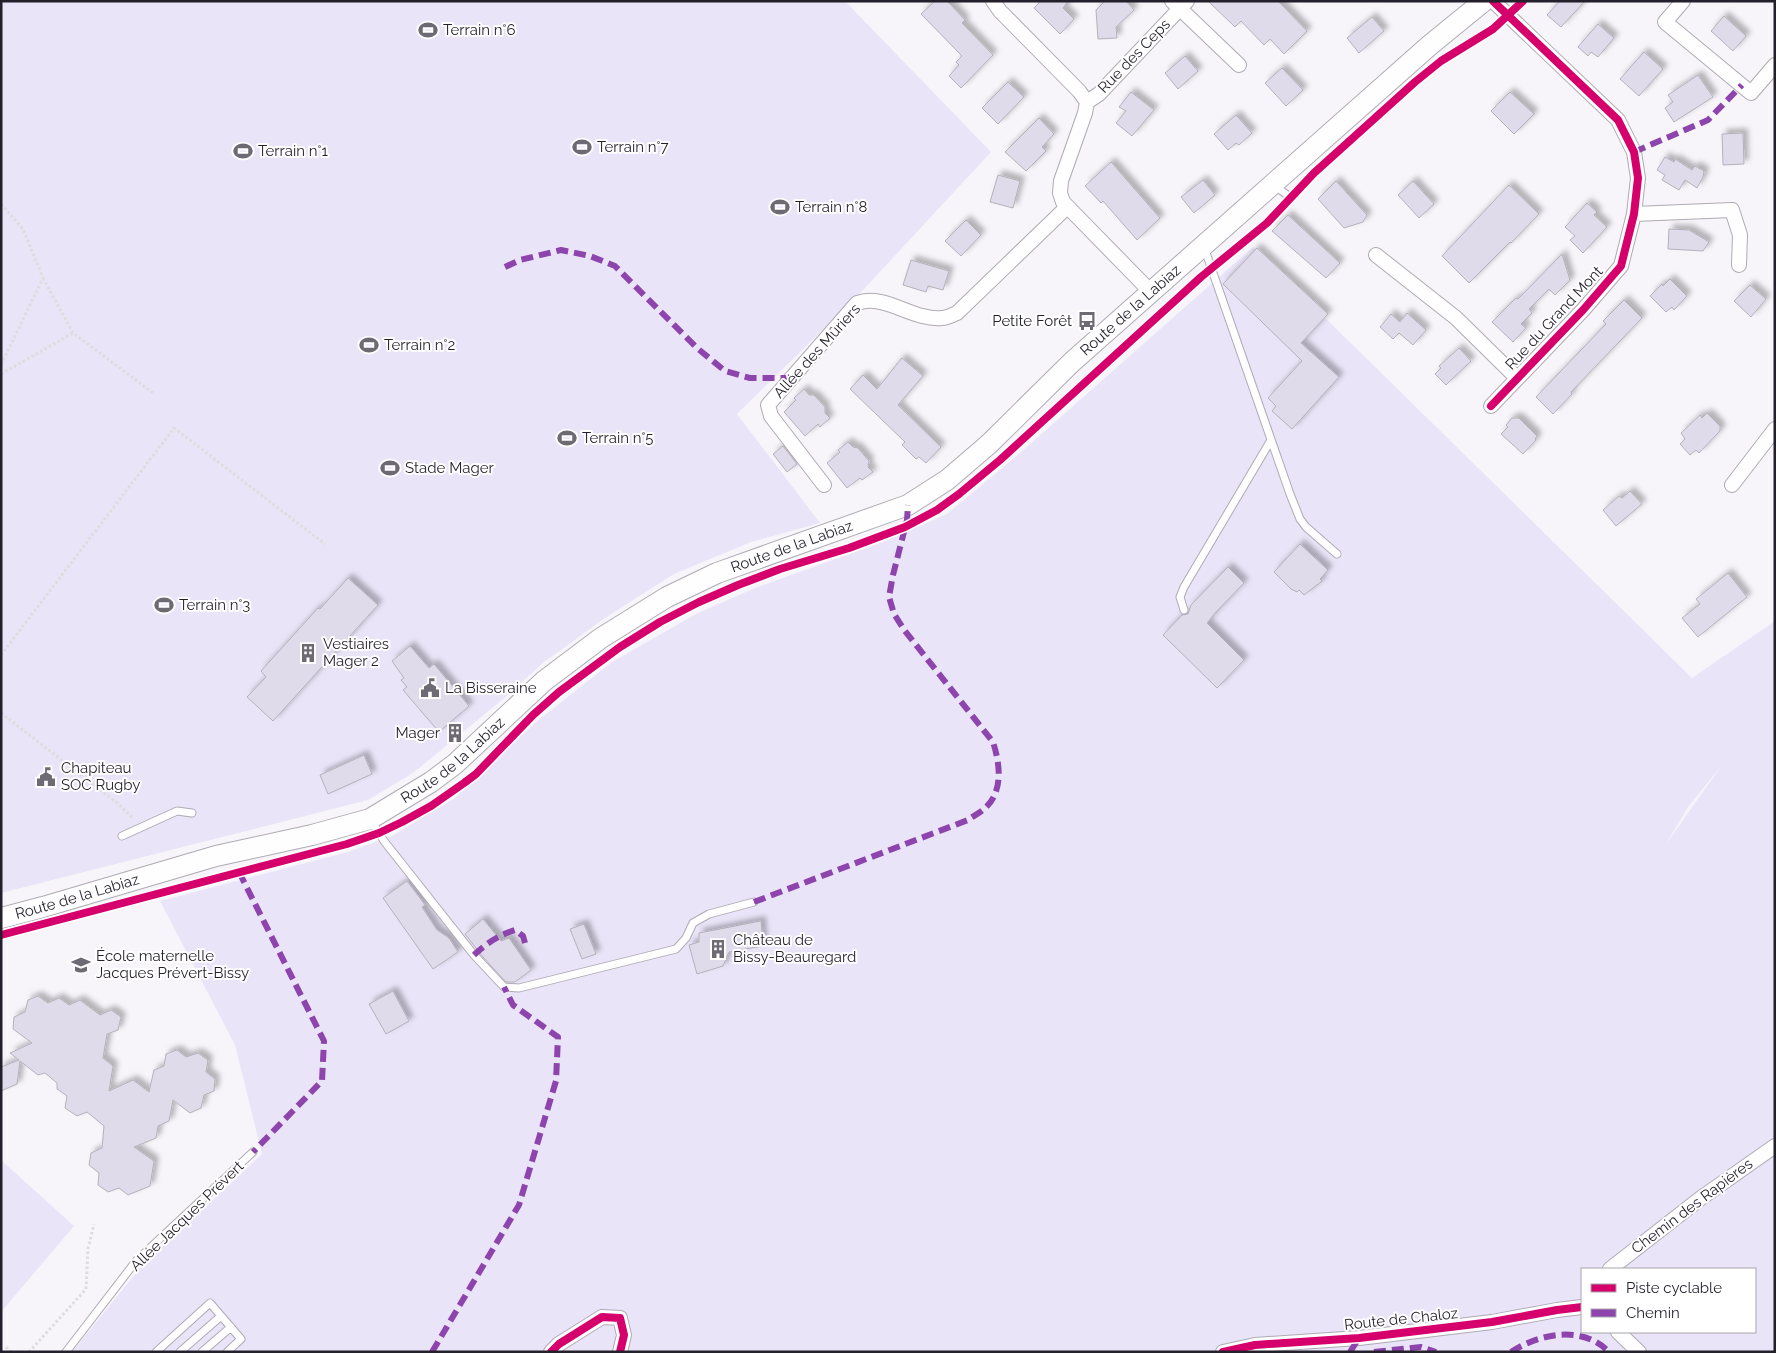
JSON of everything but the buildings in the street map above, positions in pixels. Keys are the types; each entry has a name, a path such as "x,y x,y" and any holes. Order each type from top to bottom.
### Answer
{"main road":[{"name":"Route de la Labiaz","path":"1,918 216,856 312,835 370,819 431,782 544,681 601,638 667,597 717,573 908,505 947,480 989,444 1072,362 1423,51 1484,1"}],"street":[{"path":"992,1 1079,91 1087,102 1062,181 1060,193 1063,202 1151,292"},
{"name":"Rue du Grand Mont","path":"1491,406 1584,310 1621,266 1634,214 1638,178 1634,152 1618,120 1493,1"},
{"path":"1683,1 1665,22 1751,92 1775,65"},
{"name":"Rue des Ceps","path":"1087,102 1099,94 1179,4 1240,65"},
{"name":"Allée des Mûriers","path":"824,485 771,416 768,405 791,378 857,303 865,300 876,301 932,319 944,318 956,313 1067,207"},
{"path":"1634,214 1732,210 1740,235 1739,265"},
{"name":"Rue du Grand Mont","path":"1376,255 1456,318 1517,378"},
{"path":"1732,485 1775,429"},
{"name":"Chemin des Rapières","path":"1611,1268 1701,1198 1775,1146"},
{"name":"Route de Chaloz","path":"1223,1352 1255,1345 1359,1338 1492,1322 1581,1306"},
{"path":"551,1352 559,1344 602,1316 620,1318 624,1336 620,1352"},
{"path":"1619,1333 1639,1352"}],"lane":[{"path":"1272,184 1290,197"},
{"path":"1203,246 1300,519 1306,527 1337,554"},
{"path":"1184,610 1180,597 1184,587 1271,440"},
{"path":"122,836 177,811 192,813"},
{"path":"370,819 384,841 474,955 504,987 520,988 676,949 686,938 693,923 709,914 754,902"},
{"name":"Allée Jacques Prévert","path":"66,1352 136,1261 253,1152"},
{"path":"156,1352 210,1303 241,1339 227,1352"},
{"path":"180,1352 221,1316"},
{"path":"202,1352 231,1326"}],"path":[{"path":"1,204 23,229 42,278 73,333 153,393"},
{"path":"1,366 42,278"},
{"path":"1,374 73,333"},
{"path":"2,651 174,428 325,544"},
{"path":"1,713 117,803 142,827"},
{"path":"30,1352 86,1289 88,1249 94,1224"},
{"path":"6,1347 11,1352"}],"shaded area":[{"name":"Stade Mager","path":"1,1 845,1 991,152 865,288 737,414 820,523 751,542 674,574 605,618 543,663 502,700 413,773 368,800 1,893"},
{"path":"1253,247 1692,678 1775,621 1775,1352 72,1352 141,1267 262,1154 235,1045 160,901 348,852 392,836 455,798 536,722 612,662 696,614 755,588 883,542 947,514 1020,453","holes":["1722,765 1666,844 1688,807"]},
{"path":"1,1160 74,1226 1,1312"}],"marked path":[{"path":"1634,152 1708,120 1742,85"},
{"path":"505,267 520,260 561,250 590,256 615,266 697,348 725,371 750,378 791,378"},
{"path":"754,902 968,820 984,809 995,794 999,768 993,742 905,631 894,614 889,597 907,520 908,505"},
{"path":"239,872 324,1041 322,1081 253,1152"},
{"path":"474,955 493,940 515,930 523,936 525,943"},
{"path":"432,1352 519,1205 556,1081 558,1037 513,1005 504,987"},
{"path":"1511,1352 1535,1340 1561,1335 1587,1338 1599,1343 1609,1352"},
{"path":"1350,1352 1359,1338"},
{"path":"1374,1352 1421,1347 1436,1352"}],"cycle path":[{"path":"1491,406 1583,310 1621,266 1634,214 1638,178 1634,152 1618,120 1493,1"},
{"path":"1,935 347,844 379,833 431,806 476,774 533,715 559,692 620,647 660,622 738,585 905,527 937,510 1000,460 1201,277 1267,223 1314,173 1415,82 1441,61 1493,29 1523,1"},
{"path":"1223,1352 1255,1345 1359,1338 1492,1322 1581,1307"},
{"path":"551,1352 559,1344 602,1317 620,1318 624,1335 620,1352"}],"place":[{"name":"Terrain n°6","path":"428,30"},
{"name":"Terrain n°7","path":"582,147"},
{"name":"Terrain n°1","path":"243,151"},
{"name":"Terrain n°8","path":"780,207"},
{"name":"Petite Forêt","path":"1087,321"},
{"name":"Terrain n°2","path":"369,345"},
{"name":"Terrain n°5","path":"567,438"},
{"name":"Stade Mager","path":"390,468"},
{"name":"Terrain n°3","path":"164,605"},
{"name":"Vestiaires Mager 2","path":"308,653"},
{"name":"La Bisseraine","path":"430,688"},
{"name":"Mager","path":"455,733"},
{"name":"Chapiteau SOC Rugby","path":"46,777"},
{"name":"Château de Bissy-Beauregard","path":"718,949"},
{"name":"École maternelle Jacques Prévert-Bissy","path":"81,965"}]}
